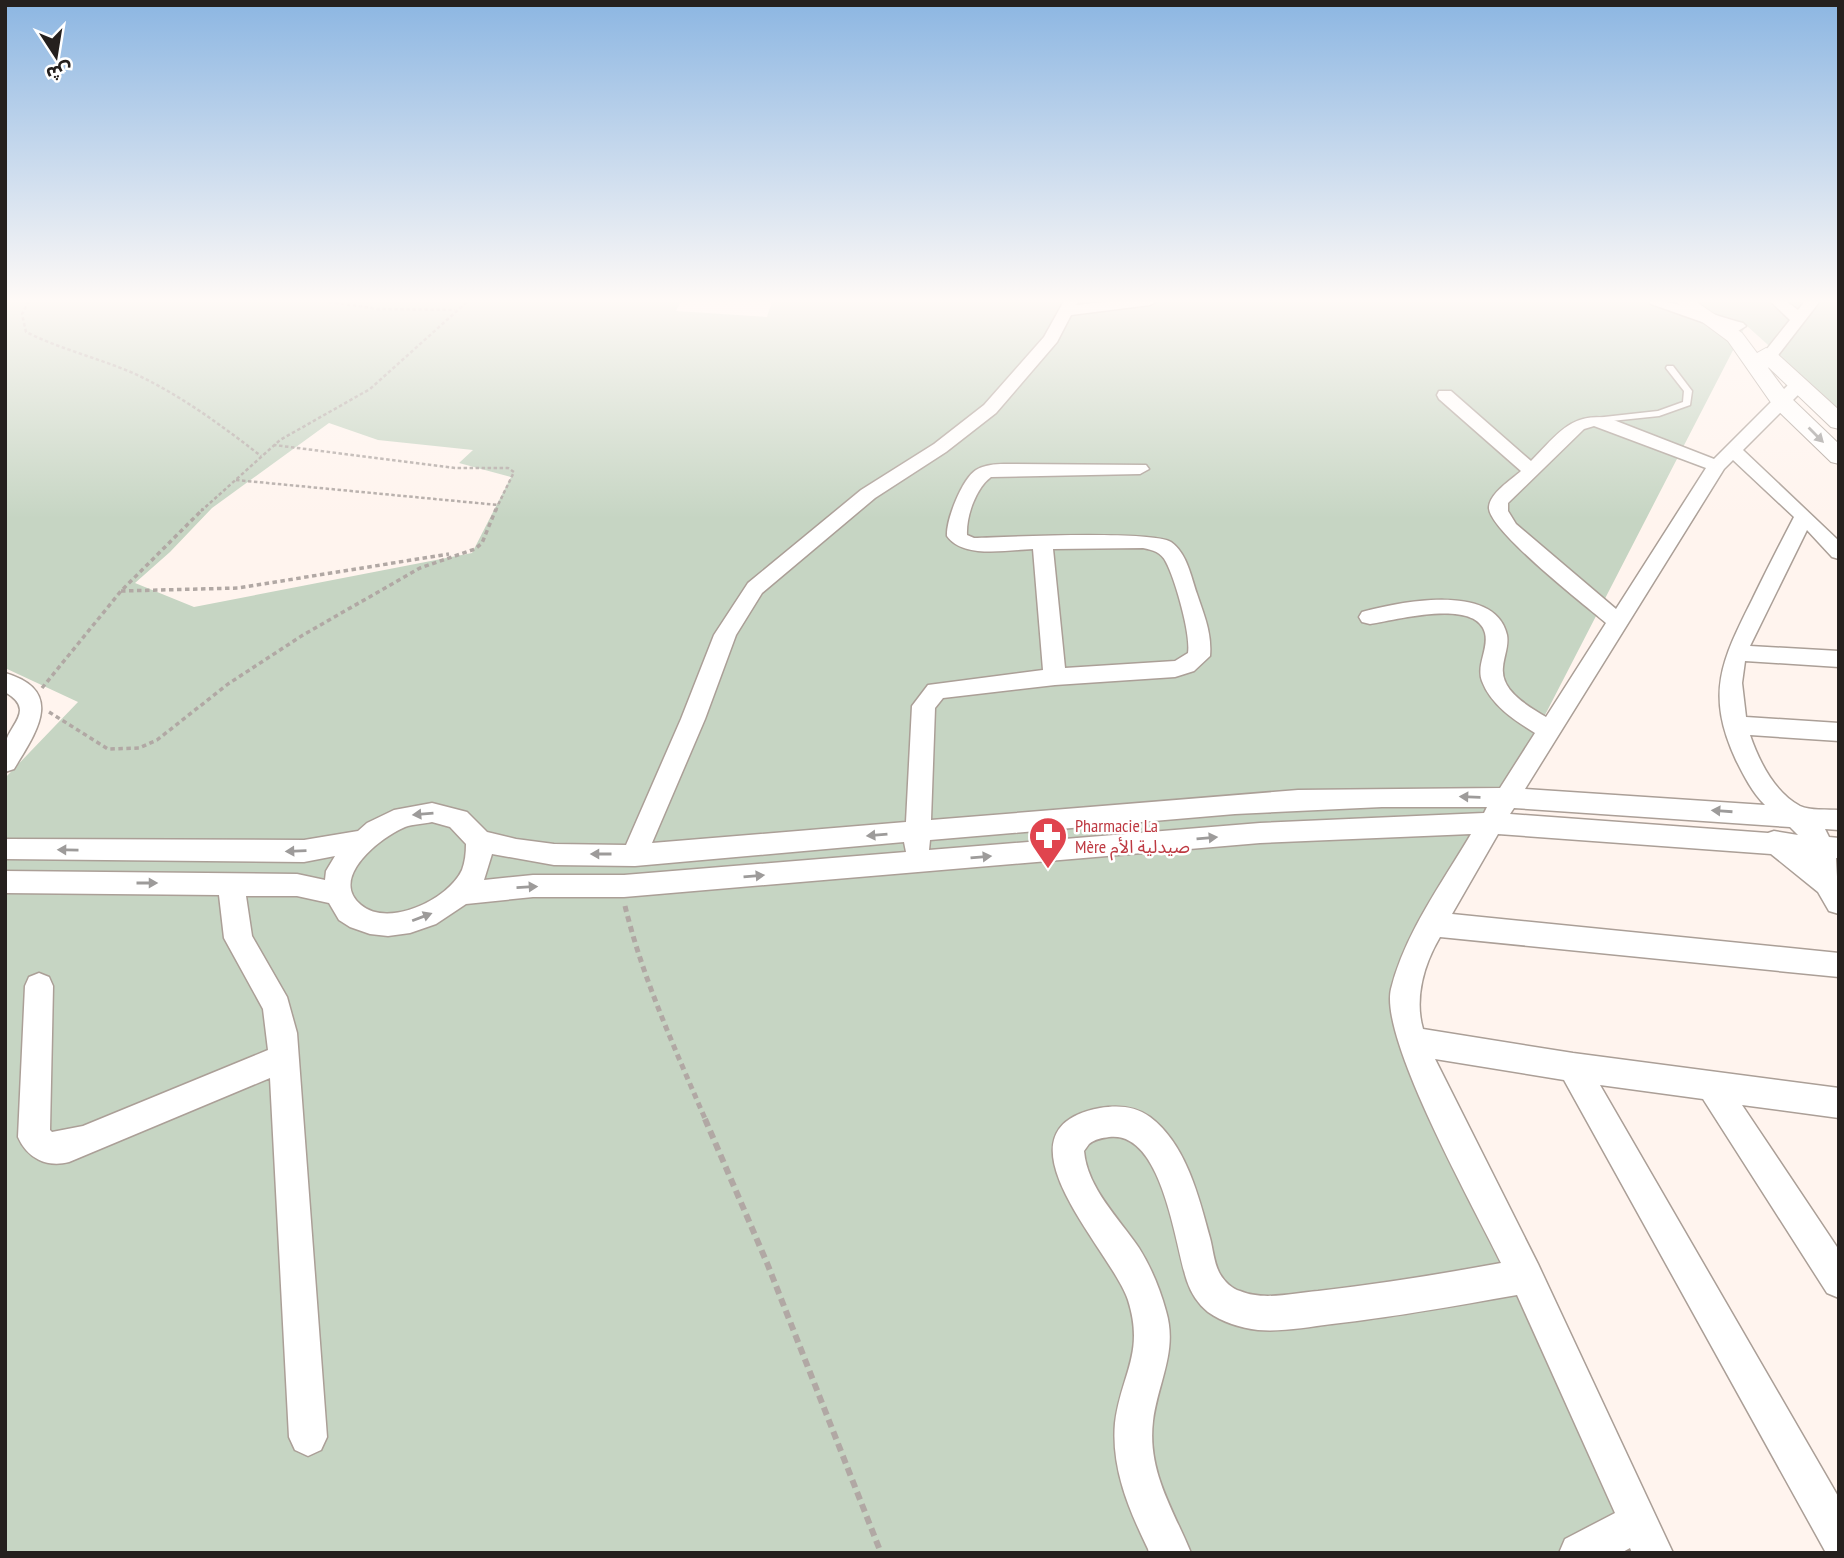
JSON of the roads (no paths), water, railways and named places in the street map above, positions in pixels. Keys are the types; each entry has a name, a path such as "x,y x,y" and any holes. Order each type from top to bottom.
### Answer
{"street":[{"path":"635,854 694,717 730,620 742,604 763,581 868,494 940,448 982,416 1020,374"},
{"path":"1773,374 1839,457"},
{"path":"1790,393 1839,422"},
{"path":"1579,1553 1646,1537 1526,1276 1435,1095 1412,1041 1404,1013 1405,992 1420,945 1491,823 1617,621 1724,458 1790,393"},
{"path":"1445,395 1532,471"},
{"path":"1617,621 1502,520 1498,511 1499,502 1578,425 1594,421 1724,458 1804,516 1839,553"},
{"path":"916,862 924,706 932,694 953,687 1186,666 1199,656 1201,638 1175,559 1163,546 1143,542 1042,541 972,544 956,535 957,522 978,477 992,470 1140,469"},
{"path":"1804,516 1736,653 1731,671 1734,725 1763,801 1766,827 1775,843 1833,894"},
{"path":"1042,541 1055,677"},
{"path":"1370,617 1464,607 1483,614 1490,620 1496,635 1491,667 1492,679 1498,690 1549,730"},
{"path":"1736,653 1839,659"},
{"path":"5,681 19,687 32,703 27,725 5,763"},
{"path":"1734,725 1839,732"},
{"path":"480,841 508,849 541,853 635,854 918,832 1159,808 1421,796 1763,801 1799,818 1839,820"},
{"path":"419,813 440,813 458,818 472,827 480,841 481,855 477,871 459,894 435,912 415,921 394,925 357,918 345,909 338,894 338,877 345,859 363,839 397,819 419,813"},
{"path":"1799,818 1816,837 1830,847"},
{"path":"459,894 533,886 624,886 1260,834 1491,823 1830,847"},
{"path":"5,849 291,851 363,839"},
{"path":"1830,847 1833,894"},
{"path":"5,882 297,885 338,894"},
{"path":"231,884 238,938 277,1006 283,1058 307,1437"},
{"path":"1433,924 1839,965"},
{"path":"40,986 34,1137 43,1147 57,1149 83,1142 283,1058"},
{"path":"1412,1041 1573,1067 1839,1103"},
{"path":"1573,1067 1839,1537"},
{"path":"1711,1085 1839,1281"},
{"path":"1171,1553 1157,1527 1132,1452 1137,1403 1154,1353 1151,1317 1141,1288 1127,1261 1089,1205 1074,1175 1068,1152 1081,1129 1115,1121 1125,1122 1138,1128 1157,1145 1170,1167 1204,1280 1210,1291 1220,1300 1238,1309 1264,1314 1385,1302 1526,1276"}],"lane":[{"path":"1594,421 1659,413 1687,403 1688,391 1674,374"}],"place":[{"name":"Pharmacie La Mère صيدلية الأم","path":"1048,870"}]}
